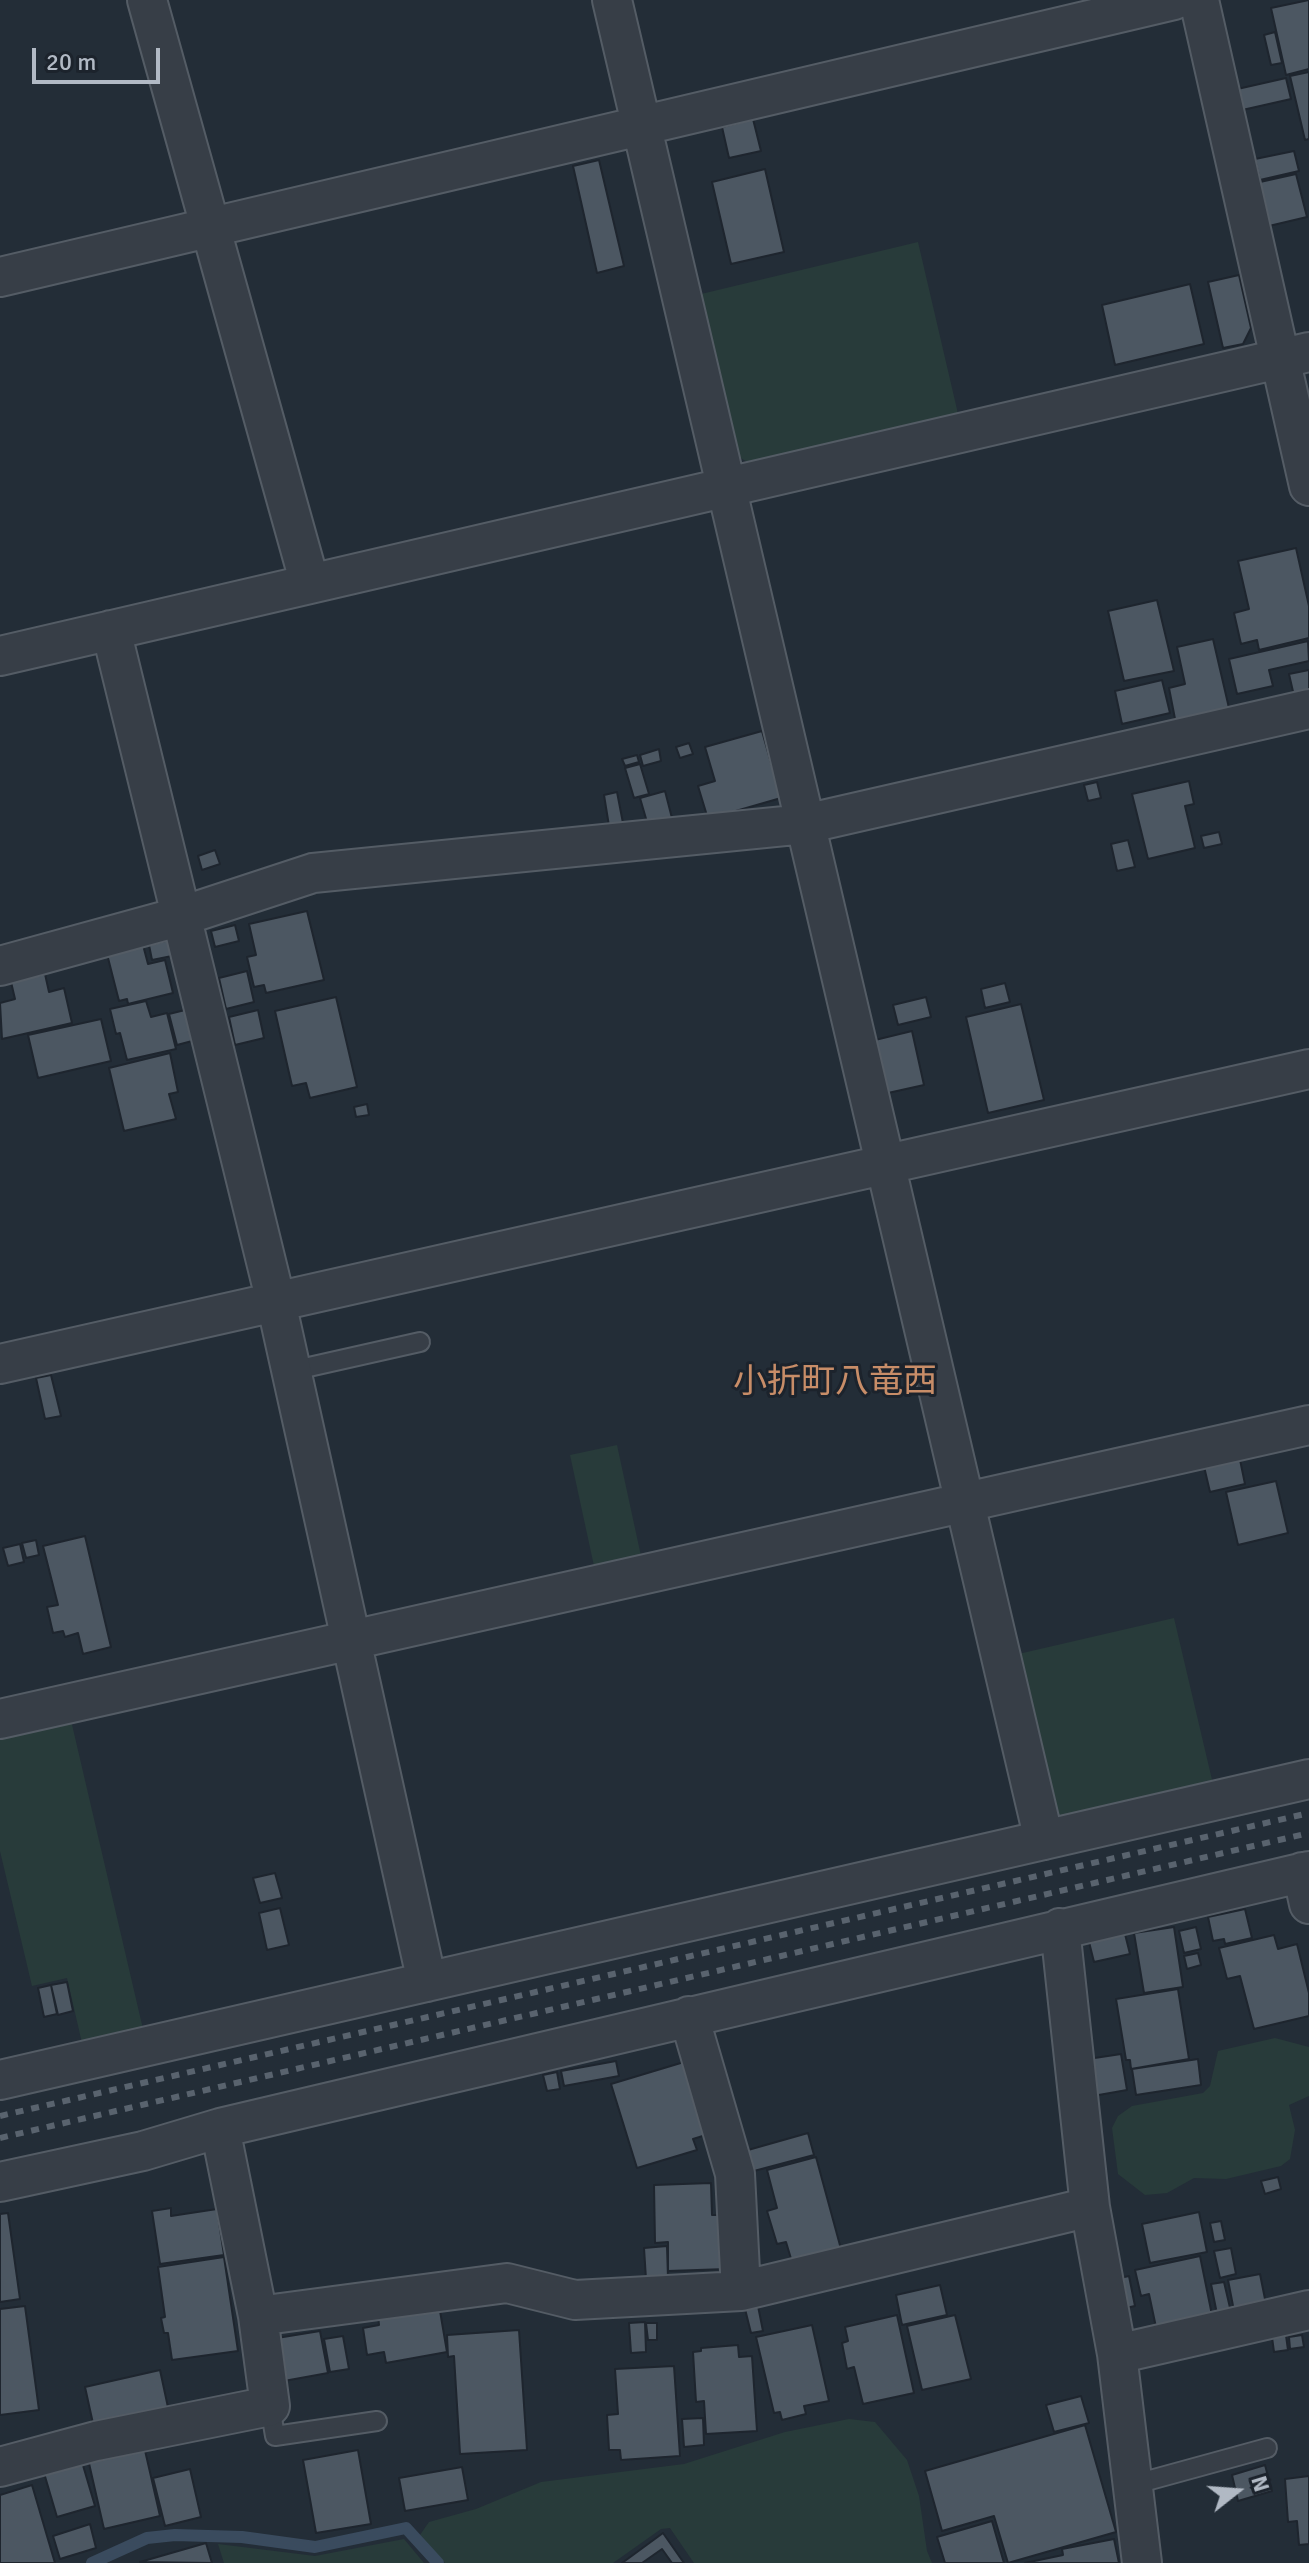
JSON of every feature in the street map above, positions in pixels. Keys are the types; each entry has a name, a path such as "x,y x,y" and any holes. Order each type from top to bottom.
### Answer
{"street":[{"path":"147,0 310,584"},
{"path":"612,0 1044,1840"},
{"path":"0,277 1174,0"},
{"path":"1199,0 1294,356 1309,486"},
{"path":"0,656 1294,356"},
{"path":"111,630 276,1302 427,1982"},
{"path":"0,966 182,916 313,873 805,824 1309,709"},
{"path":"0,1364 1309,1069"},
{"path":"0,1719 1309,1425"},
{"path":"0,2080 1309,1779"},
{"path":"0,2182 143,2151 220,2128 1060,1928 1307,1882"},
{"path":"1060,1928 1090,2207 1117,2354 1142,2563"},
{"path":"689,2016 735,2174 741,2291"},
{"path":"0,2467 96,2441 270,2406 258,2316 220,2128"},
{"path":"258,2316 507,2283 575,2300 741,2291 1090,2207"},
{"path":"1117,2354 1309,2310"}],"lane":[{"path":"291,1371 420,1342"},
{"path":"270,2406 275,2436 377,2421"},
{"path":"1132,2485 1267,2448"}],"green space":[{"path":"918,242 959,418 752,465 736,455 697,295"},
{"path":"617,1445 641,1556 594,1566 570,1455"},
{"path":"1174,1618 1213,1784 1066,1819 1049,1807 1014,1655"},
{"path":"70,1716 143,2029 82,2043 67,1978 32,1986 0,1851 0,1732"},
{"path":"1275,2038 1309,2047 1309,2096 1289,2105 1295,2130 1290,2159 1281,2166 1226,2179 1194,2178 1167,2193 1145,2195 1118,2174 1112,2128 1118,2116 1132,2106 1203,2093 1210,2086 1218,2051"},
{"path":"849,2419 875,2422 907,2460 919,2496 927,2551 932,2563 694,2563 670,2528 661,2529 613,2563 445,2563 420,2535 429,2522 476,2509 541,2482 684,2464 785,2432"},
{"path":"404,2539 424,2563 224,2563 218,2544 315,2556"}],"building":[{"path":"1309,0 1309,69 1286,75 1271,8"},
{"path":"1275,32 1282,63 1271,65 1264,35"},
{"path":"1309,72 1309,139 1305,140 1290,76"},
{"path":"1286,78 1291,99 1238,111 1233,90"},
{"path":"753,119 761,151 729,158 722,127"},
{"path":"1294,151 1299,171 1260,180 1255,159"},
{"path":"599,160 624,266 597,273 573,166"},
{"path":"765,169 784,252 731,264 712,182"},
{"path":"1296,174 1307,217 1269,226 1260,182"},
{"path":"1239,275 1251,328 1243,344 1223,348 1208,282"},
{"path":"1190,284 1204,344 1115,365 1102,305"},
{"path":"1296,548 1309,606 1309,638 1259,650 1257,640 1241,644 1234,613 1249,609 1238,561"},
{"path":"1157,600 1174,671 1124,681 1108,611"},
{"path":"1213,639 1229,708 1176,724 1169,688 1185,684 1177,647"},
{"path":"1308,641 1309,661 1269,670 1273,686 1237,694 1229,659"},
{"path":"1309,670 1309,692 1294,696 1289,674"},
{"path":"1162,680 1170,713 1122,724 1115,691"},
{"path":"762,731 781,798 708,819 698,786 715,781 705,747"},
{"path":"689,743 693,754 680,758 676,747"},
{"path":"659,749 661,761 643,766 640,755"},
{"path":"637,755 639,762 625,766 622,759"},
{"path":"640,764 649,794 634,798 625,768"},
{"path":"1189,781 1194,804 1185,806 1195,848 1148,859 1132,794"},
{"path":"1097,782 1101,798 1088,801 1084,785"},
{"path":"665,791 673,822 649,829 640,798"},
{"path":"617,792 623,823 609,826 604,795"},
{"path":"1219,832 1222,844 1204,848 1201,836"},
{"path":"1128,840 1135,867 1117,871 1111,844"},
{"path":"215,850 220,864 202,870 198,856"},
{"path":"307,911 324,980 266,993 264,985 254,987 247,957 256,955 249,924"},
{"path":"235,925 239,941 215,947 211,931"},
{"path":"169,940 172,956 152,960 149,945"},
{"path":"143,945 148,964 165,960 173,993 128,1004 127,999 119,1001 107,954"},
{"path":"247,971 254,1002 226,1009 219,978"},
{"path":"45,974 49,992 64,988 72,1023 2,1039 0,1003 15,999 11,982"},
{"path":"1005,983 1010,1002 985,1008 981,989"},
{"path":"336,997 357,1087 310,1098 306,1083 292,1086 275,1011"},
{"path":"926,997 931,1017 898,1025 893,1005"},
{"path":"146,1001 151,1017 167,1013 176,1049 127,1060 110,1009"},
{"path":"1021,1004 1044,1100 988,1113 966,1017"},
{"path":"189,1009 196,1040 177,1045 169,1014"},
{"path":"258,1010 264,1038 235,1045 229,1017"},
{"path":"101,1019 111,1061 38,1078 28,1035"},
{"path":"912,1031 924,1085 888,1093 875,1040"},
{"path":"170,1053 178,1092 169,1094 176,1119 124,1131 109,1068"},
{"path":"367,1104 369,1115 356,1117 354,1107"},
{"path":"51,1375 61,1416 45,1419 36,1378"},
{"path":"1238,1450 1245,1484 1210,1492 1202,1458"},
{"path":"1276,1481 1288,1533 1238,1545 1226,1492"},
{"path":"85,1536 111,1647 83,1654 78,1633 65,1637 63,1631 53,1633 47,1607 58,1605 43,1546"},
{"path":"36,1540 39,1555 26,1558 22,1543"},
{"path":"20,1544 24,1562 8,1566 3,1548"},
{"path":"275,1873 282,1898 260,1903 253,1878"},
{"path":"280,1908 289,1945 267,1950 259,1913"},
{"path":"1245,1909 1252,1938 1225,1944 1224,1939 1213,1941 1208,1917"},
{"path":"1174,1927 1183,1987 1144,1993 1134,1933"},
{"path":"1196,1927 1201,1949 1184,1953 1179,1931"},
{"path":"1125,1934 1130,1954 1094,1962 1089,1942"},
{"path":"1274,1935 1278,1949 1297,1944 1309,1993 1309,2016 1254,2029 1240,1976 1227,1979 1219,1948"},
{"path":"1198,1953 1201,1965 1187,1969 1184,1956"},
{"path":"67,1982 73,2011 58,2015 51,1985"},
{"path":"51,1985 57,2014 44,2017 38,1988"},
{"path":"1178,1989 1189,2059 1131,2069 1130,2060 1126,2060 1116,1999"},
{"path":"1121,2054 1127,2090 1093,2096 1088,2059"},
{"path":"1198,2059 1201,2085 1136,2095 1132,2069"},
{"path":"616,2061 619,2076 564,2086 561,2071"},
{"path":"684,2062 706,2135 693,2139 697,2150 637,2168 611,2084"},
{"path":"557,2072 560,2089 547,2091 543,2075"},
{"path":"808,2133 814,2155 754,2171 748,2150"},
{"path":"816,2157 841,2249 792,2262 786,2242 777,2244 767,2211 777,2208 767,2170"},
{"path":"1278,2177 1281,2189 1265,2194 1261,2181"},
{"path":"711,2183 712,2215 721,2215 727,2269 668,2271 668,2242 655,2243 654,2185"},
{"path":"171,2208 171,2216 217,2209 224,2255 160,2264 152,2211"},
{"path":"1199,2212 1207,2252 1150,2263 1142,2224"},
{"path":"8,2213 20,2299 0,2302 0,2214"},
{"path":"1221,2221 1225,2240 1214,2242 1210,2223"},
{"path":"667,2246 668,2278 646,2279 644,2248"},
{"path":"1231,2248 1236,2274 1220,2278 1214,2251"},
{"path":"1200,2256 1213,2320 1157,2332 1149,2294 1141,2296 1135,2270"},
{"path":"224,2257 238,2351 172,2360 168,2333 164,2333 161,2318 165,2317 158,2267"},
{"path":"1260,2274 1266,2304 1234,2311 1228,2280"},
{"path":"1129,2276 1135,2306 1121,2309 1115,2279"},
{"path":"1224,2282 1231,2312 1217,2314 1211,2284"},
{"path":"940,2285 947,2315 902,2325 896,2295"},
{"path":"439,2305 447,2352 386,2363 384,2352 367,2355 363,2328 379,2325 378,2316"},
{"path":"25,2306 39,2410 0,2415 0,2309"},
{"path":"758,2306 763,2331 751,2333 745,2309"},
{"path":"897,2315 914,2393 863,2404 854,2367 847,2369 842,2343 848,2341 845,2327"},
{"path":"955,2315 971,2379 922,2390 907,2326"},
{"path":"645,2322 646,2352 631,2353 629,2323"},
{"path":"646,2323 657,2323 657,2340 648,2340"},
{"path":"812,2325 829,2401 804,2406 806,2414 782,2420 780,2412 774,2413 756,2337"},
{"path":"1285,2328 1288,2350 1274,2352 1271,2330"},
{"path":"519,2330 527,2450 460,2454 454,2356 448,2357 447,2335"},
{"path":"320,2331 328,2373 284,2381 277,2338"},
{"path":"1302,2335 1304,2347 1290,2349 1289,2337"},
{"path":"343,2336 349,2369 330,2372 324,2339"},
{"path":"738,2345 739,2357 752,2356 757,2431 706,2434 704,2401 696,2402 693,2352 701,2351 701,2348"},
{"path":"674,2366 680,2456 621,2460 620,2450 609,2450 607,2415 618,2414 615,2369"},
{"path":"160,2370 169,2412 94,2428 85,2387"},
{"path":"1081,2396 1089,2423 1054,2432 1046,2405"},
{"path":"703,2418 704,2445 684,2447 682,2419"},
{"path":"1085,2425 1116,2532 1008,2563 994,2516 942,2531 925,2471"},
{"path":"144,2446 160,2516 104,2529 88,2459"},
{"path":"358,2450 371,2524 316,2533 303,2460"},
{"path":"82,2462 95,2506 57,2517 44,2473"},
{"path":"1265,2465 1272,2491 1238,2501 1232,2475"},
{"path":"462,2467 468,2500 405,2511 399,2478"},
{"path":"190,2469 201,2517 165,2526 153,2478"},
{"path":"1309,2476 1309,2544 1299,2545 1297,2521 1288,2522 1285,2479"},
{"path":"32,2485 55,2563 0,2563 0,2495"},
{"path":"992,2521 1004,2563 945,2563 937,2537"},
{"path":"90,2524 96,2548 60,2559 53,2536"},
{"path":"663,2533 684,2563 672,2563 662,2549 642,2563 622,2563"},
{"path":"1114,2539 1119,2563 1025,2563 1063,2555 1062,2549"},
{"path":"206,2543 212,2563 140,2562"}],"waterway":[{"path":"92,2563 147,2538 175,2535 242,2537 315,2547 406,2528 438,2563"}],"railway":[{"path":"0,2116 1309,1813"},
{"path":"0,2138 1309,1833"}],"district":[{"name":"小折町八竜西","path":"835,1383"}]}
